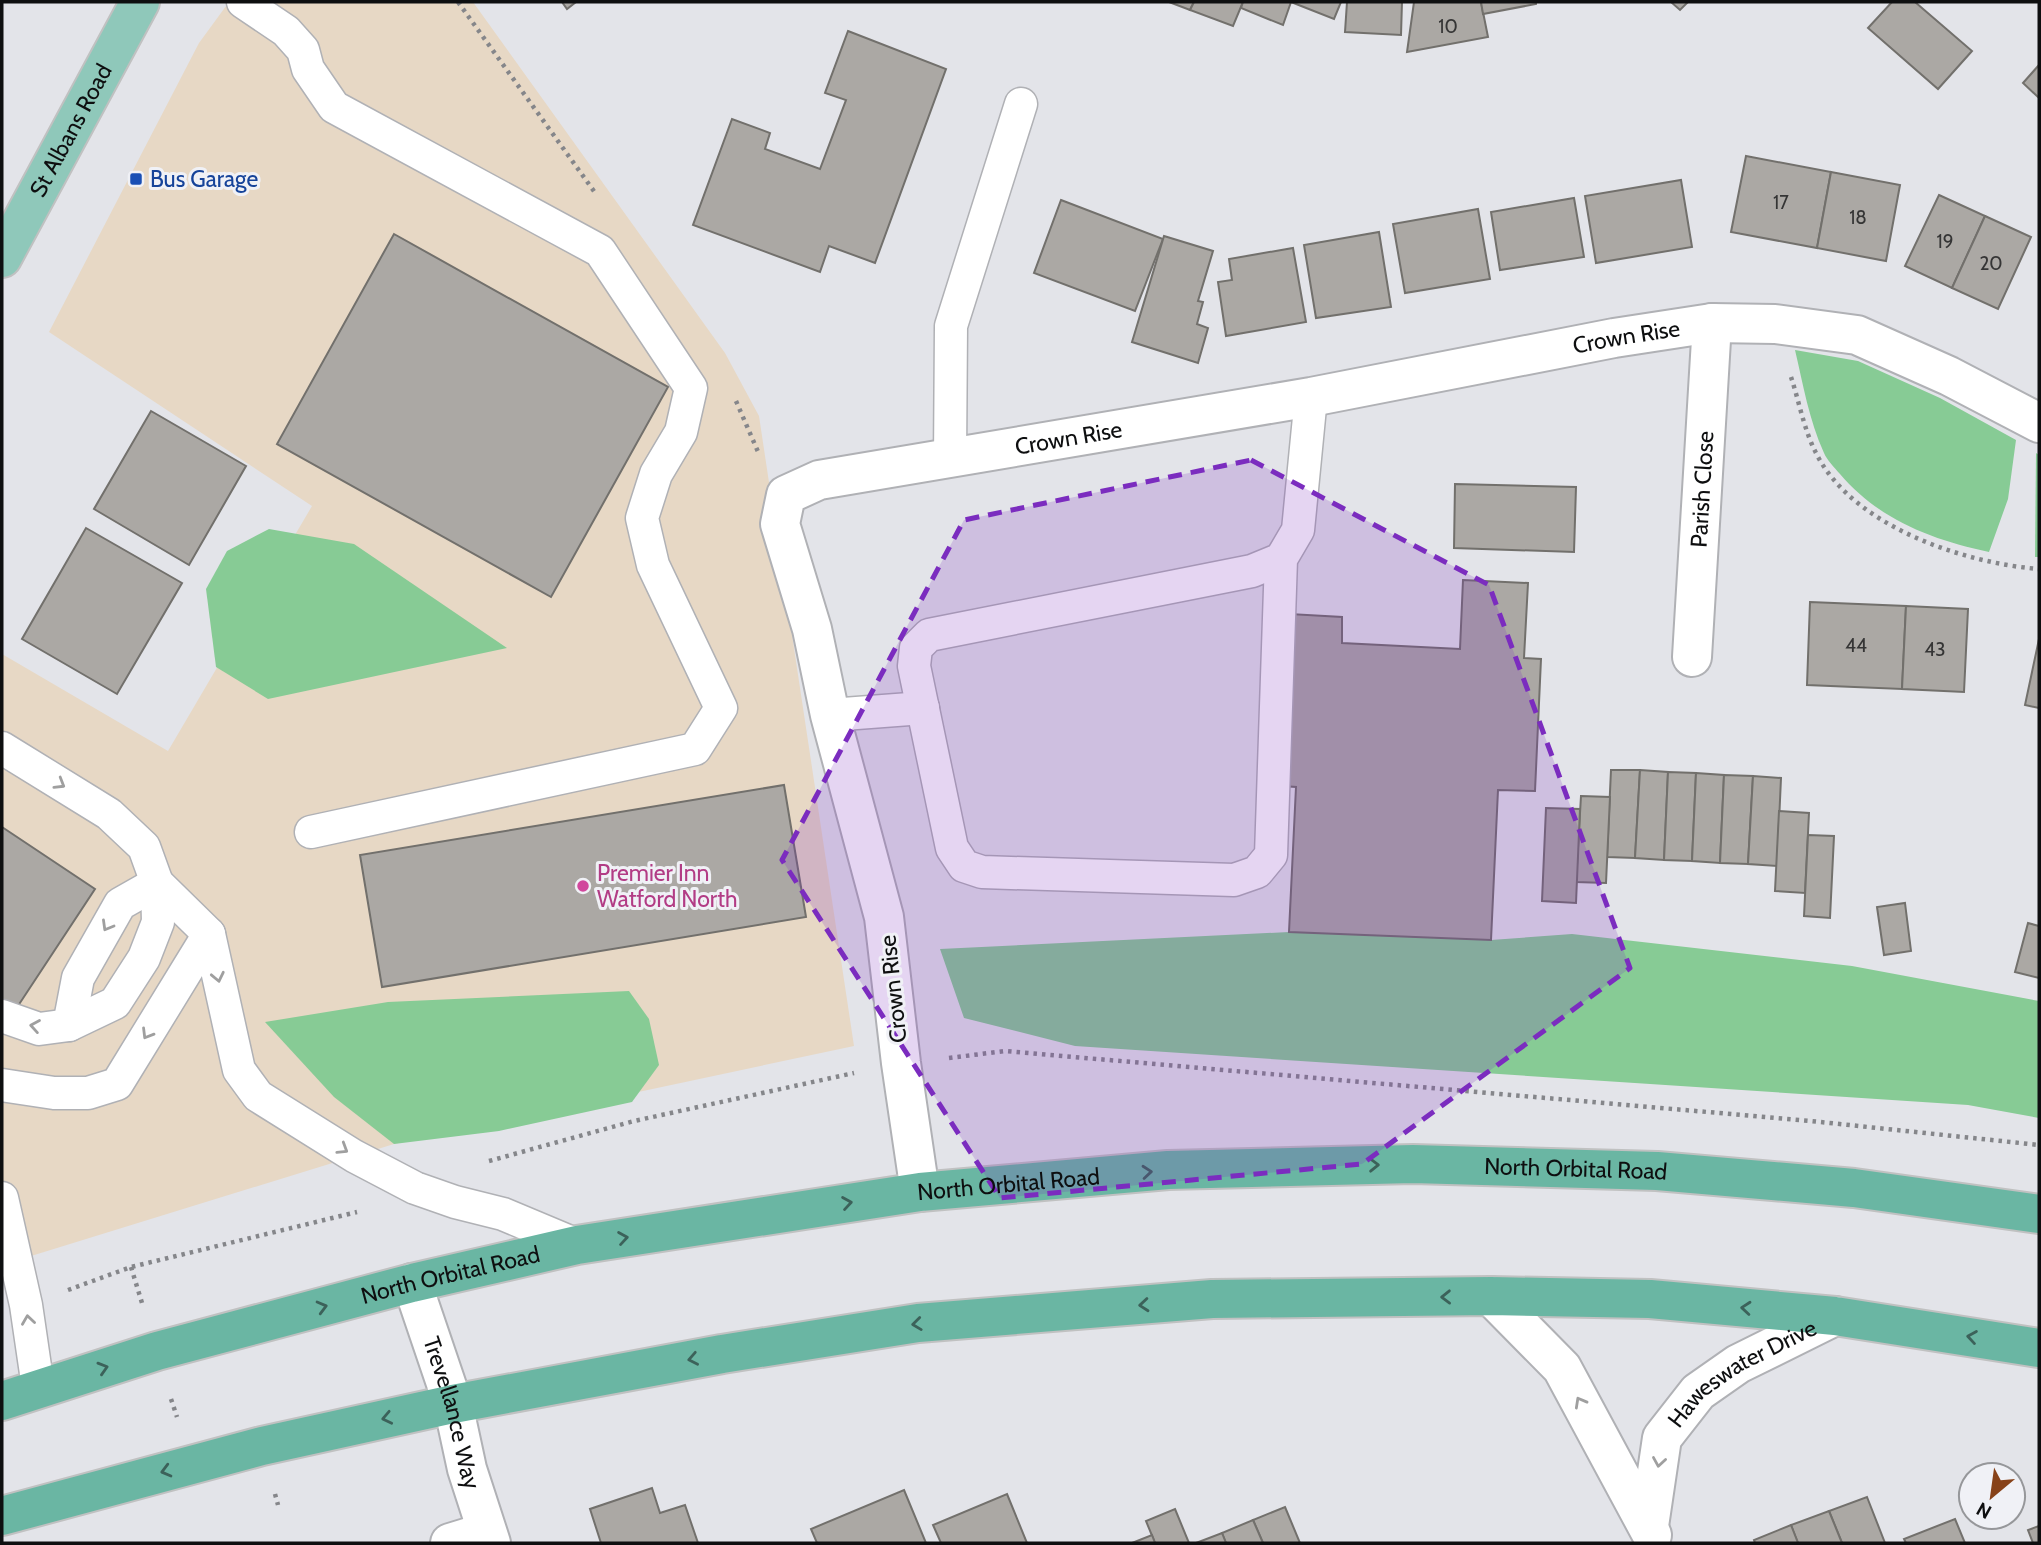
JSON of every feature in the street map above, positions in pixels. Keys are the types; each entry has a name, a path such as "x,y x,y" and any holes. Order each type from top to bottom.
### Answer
{"highway":[{"name":"North Orbital Road","path":"2,1401 157,1351 412,1283 577,1245 920,1192 1167,1170 1413,1164 1657,1171 1854,1188 2039,1214"},
{"path":"2,1516 261,1446 453,1404 722,1354 918,1323 1212,1299 1492,1296 1650,1299 1835,1316 2039,1348"}],"main road":[{"name":"St Albans Road","path":"2,258 140,2"}],"street":[{"name":"Crown Rise","path":"920,1192 884,917 830,715 812,629 780,524 786,495 819,480 1311,397 1614,338 1712,323 1775,324 1857,335 1949,376 2039,423"},
{"name":"Parish Close","path":"1692,657 1712,323"},
{"name":"Trevellance Way","path":"412,1283 453,1404 467,1469 489,1538"},
{"name":"Haweswater Drive","path":"1492,1296 1562,1368 1652,1535"},
{"name":"Haweswater Drive","path":"1652,1535 1662,1438 1698,1392 1738,1364 1835,1316"},
{"path":"450,1543 489,1538"}],"lane":[{"path":"243,2 286,31 303,50 308,69 334,107 600,251 631,296 691,388 681,432 656,474 642,518 653,565 721,708 695,749 311,832"},
{"path":"950,459 951,326 1021,104"},
{"path":"1281,559 1252,571 929,635 916,648 914,666 952,848 964,866 982,872 1234,880 1257,872 1271,855 1281,559 1298,530 1311,397"},
{"path":"830,715 923,708"},
{"path":"2,748 109,814 144,847 157,883 158,922 144,958 115,1003 69,1025 39,1029 2,1016"},
{"path":"157,883 209,934 239,1070 258,1096 354,1156 415,1188 503,1214 577,1245"},
{"path":"69,1025 78,978 120,904 157,883"},
{"path":"2,1085 54,1093 88,1093 117,1083 209,934"},
{"path":"2,1198 26,1305 38,1388"}],"path":[{"path":"1791,374 1815,452 1835,483 1869,511 1893,528 1927,542 2011,567 2039,569"}],"highlighted area":[{"path":"1251,460 1489,585 1630,968 1362,1164 1000,1198 782,860 964,520"}],"shaded area":[{"path":"229,2 473,2 725,353 759,416 854,1046 394,1144 2,1265 2,654 168,751 312,506 49,332 199,43"}],"green space":[{"path":"1795,350 1858,361 1940,398 2016,440 2008,499 1989,552 1947,541 1907,525 1855,490 1824,453 1810,415"},
{"path":"2036,453 2039,455 2039,557 2035,557"},
{"path":"269,529 354,544 507,648 268,699 216,667 206,589 227,551"},
{"path":"1289,932 1491,940 1572,934 1852,966 2039,1001 2039,1118 1968,1105 1075,1046 964,1018 940,949"},
{"path":"629,991 649,1019 659,1065 632,1102 499,1131 394,1144 334,1097 265,1022 388,1002"}],"building":[{"path":"562,2 576,2 567,9"},
{"path":"1169,2 1194,2 1190,10"},
{"path":"1194,2 1243,2 1233,26 1190,10"},
{"path":"1243,2 1291,2 1283,25 1241,8"},
{"path":"1291,2 1341,2 1334,19"},
{"path":"1347,2 1402,2 1401,35 1345,32"},
{"path":"1414,2 1481,2 1488,37 1407,52"},
{"path":"1481,2 1536,2 1536,4 1483,14"},
{"path":"1671,2 1688,2 1680,10"},
{"path":"1892,2 1915,2 1972,51 1938,89 1868,28"},
{"path":"848,31 946,69 875,263 829,246 820,272 693,225 732,119 770,133 765,149 820,169 846,100 825,93"},
{"path":"2039,65 2039,98 2023,83"},
{"path":"1746,156 1831,172 1817,248 1731,232"},
{"path":"1831,172 1900,185 1886,261 1817,248"},
{"path":"1681,180 1692,247 1596,263 1585,196"},
{"path":"1939,195 1985,216 1952,288 1905,266"},
{"path":"1574,198 1584,257 1500,270 1491,212"},
{"path":"1061,200 1163,239 1135,311 1034,273"},
{"path":"1478,209 1490,279 1405,293 1393,224"},
{"path":"1985,216 2031,237 1998,309 1952,288"},
{"path":"1379,232 1391,307 1316,318 1304,245"},
{"path":"394,234 668,387 551,597 277,444"},
{"path":"1164,236 1213,251 1198,301 1203,302 1197,324 1208,328 1198,363 1132,342"},
{"path":"1293,248 1306,322 1226,336 1218,282 1232,280 1229,259"},
{"path":"151,411 246,466 189,565 94,509"},
{"path":"1455,484 1576,487 1574,552 1454,548"},
{"path":"86,528 182,583 117,694 22,639"},
{"path":"1463,580 1528,583 1524,658 1541,659 1535,791 1498,790 1491,940 1289,932 1296,787 1282,786 1290,614 1342,617 1342,643 1460,649"},
{"path":"1810,602 1906,606 1902,689 1807,685"},
{"path":"1906,606 1968,609 1964,692 1902,689"},
{"path":"2039,639 2039,708 2025,705"},
{"path":"1611,770 1640,770 1635,858 1607,857"},
{"path":"1640,770 1668,772 1664,860 1635,858"},
{"path":"1668,772 1696,773 1692,861 1664,860"},
{"path":"1696,773 1724,775 1720,863 1692,861"},
{"path":"1724,775 1753,776 1748,864 1720,863"},
{"path":"1753,776 1781,778 1777,866 1748,864"},
{"name":"Premier Inn Watford North","path":"784,785 806,917 382,987 360,855"},
{"path":"1581,796 1610,797 1606,883 1576,882"},
{"path":"1546,808 1580,809 1576,903 1542,901"},
{"path":"1779,811 1809,813 1805,893 1775,891"},
{"path":"2,827 95,889 12,1015 2,1009"},
{"path":"1808,835 1834,836 1830,918 1804,916"},
{"path":"1905,903 1911,951 1884,955 1877,907"},
{"path":"2028,923 2039,926 2039,978 2015,972"},
{"path":"652,1488 660,1513 685,1505 698,1543 601,1543 590,1509"},
{"path":"904,1490 926,1543 817,1543 811,1529"},
{"path":"1007,1494 1027,1543 941,1543 933,1525"},
{"path":"1867,1497 1885,1543 1842,1543 1829,1511"},
{"path":"1285,1507 1300,1543 1263,1543 1253,1520"},
{"path":"1175,1509 1189,1543 1155,1543 1146,1521"},
{"path":"1829,1511 1842,1543 1798,1543 1791,1525"},
{"path":"1955,1519 1957,1531 1960,1531 1965,1543 1906,1543 1904,1539"},
{"path":"1253,1520 1263,1543 1226,1543 1222,1533"},
{"path":"1791,1525 1798,1543 1755,1543 1754,1540"},
{"path":"2039,1526 2039,1543 2033,1543 2028,1530"},
{"path":"1222,1533 1226,1543 1196,1543"},
{"path":"1152,1535 1155,1543 1132,1543"}],"place":[{"name":"Bus Garage","path":"136,179"},
{"name":"Premier Inn Watford North","path":"583,886"}]}
